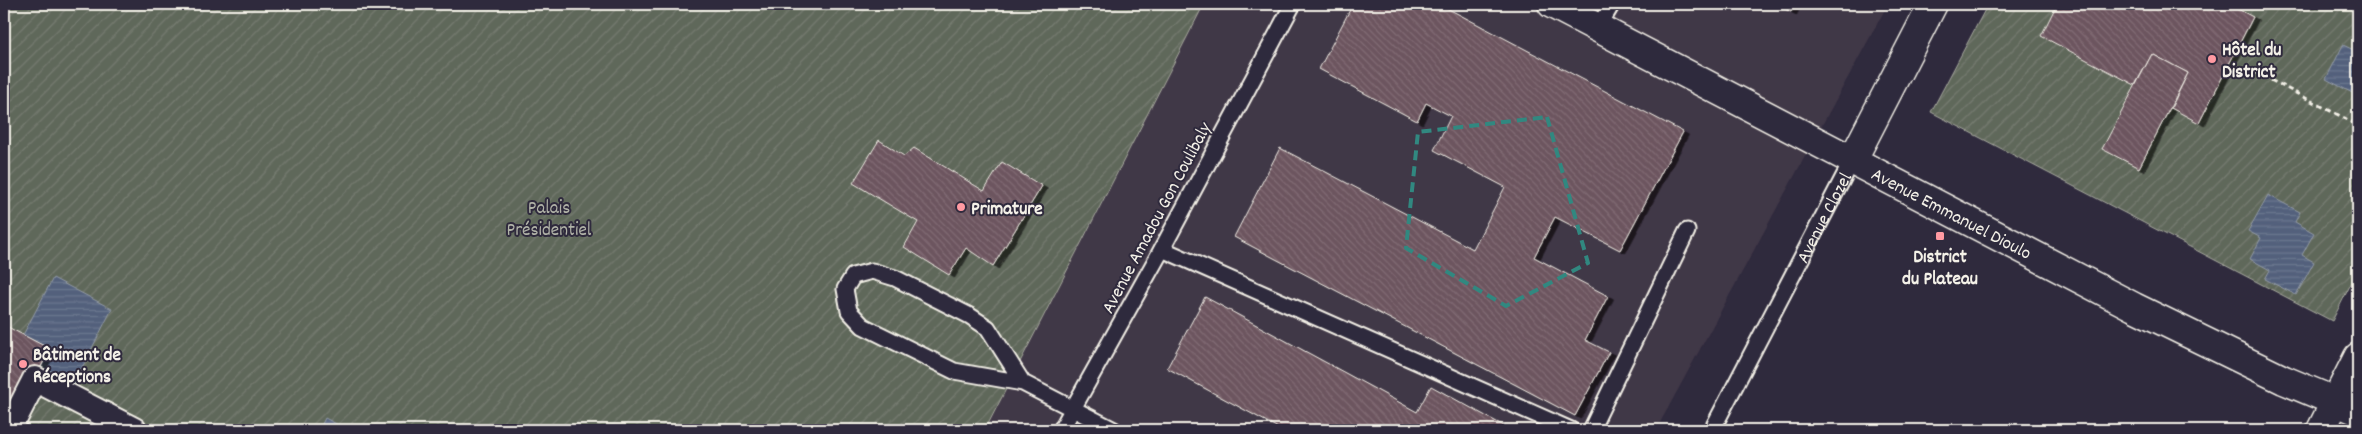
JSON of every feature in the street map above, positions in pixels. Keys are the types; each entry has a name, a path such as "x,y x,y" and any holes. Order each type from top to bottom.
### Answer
{"street":[{"name":"Avenue Emmanuel Dioulo","path":"1552,4 2134,306 2284,380 2347,406"},
{"name":"Avenue Clozel","path":"1853,159 1932,4"},
{"path":"2321,430 2347,406 2358,357"},
{"path":"9,430 35,379 134,430"}],"lane":[{"name":"Avenue Amadou Gon Coulibaly","path":"1061,430 1162,249 1293,4"},
{"path":"1597,29 1612,4"},
{"name":"Avenue Clozel","path":"1712,430 1853,159"},
{"path":"1591,430 1687,231"},
{"path":"1162,249 1571,430"},
{"path":"1023,383 988,328 970,316 895,278 872,270 853,276 845,289 849,311 863,326 954,371 1023,383 1114,430"}],"path":[{"path":"2255,72 2358,125"}],"highlighted area":[{"path":"1547,117 1588,263 1506,306 1406,248 1418,132"}],"shaded area":[{"path":"1204,4 1888,4 1656,430 985,430"}],"green space":[{"name":"Palais Présidentiel","path":"4,4 1204,4 985,430 4,430"},
{"path":"1988,4 2358,4 2358,270 2332,321 1931,112"}],"water":[{"path":"2343,45 2356,51 2358,47 2358,96 2326,79"},
{"path":"2268,195 2300,212 2295,222 2314,233 2302,255 2314,262 2296,295 2265,279 2270,270 2250,259 2261,238 2248,231"},
{"path":"53,278 112,309 68,395 35,379 50,349 23,335"},
{"path":"325,418 348,430 319,430"}],"building":[{"path":"1353,4 1439,4 1683,132 1620,250 1555,217 1534,257 1608,296 1585,340 1609,352 1575,416 1234,237 1280,148 1473,249 1505,187 1434,150 1451,116 1426,103 1417,121 1319,69"},
{"path":"1775,4 1795,4 1791,12"},
{"path":"2057,4 2228,4 2253,17 2199,123 2171,108 2188,73 2152,54 2135,85 2041,36"},
{"path":"2152,54 2188,73 2139,168 2102,149"},
{"name":"Primature","path":"879,140 904,156 914,148 984,191 1002,162 1042,186 993,266 966,248 949,275 904,247 918,222 853,183"},
{"path":"1205,297 1417,412 1431,386 1504,426 1502,430 1282,430 1167,368"},
{"name":"Bâtiment de Réceptions","path":"4,325 50,349 9,430 4,430"}],"place":[{"name":"Hôtel du District","path":"2212,59"},
{"name":"Primature","path":"961,207"},
{"name":"District du Plateau","path":"1940,236"},
{"name":"Bâtiment de Réceptions","path":"23,364"}]}
